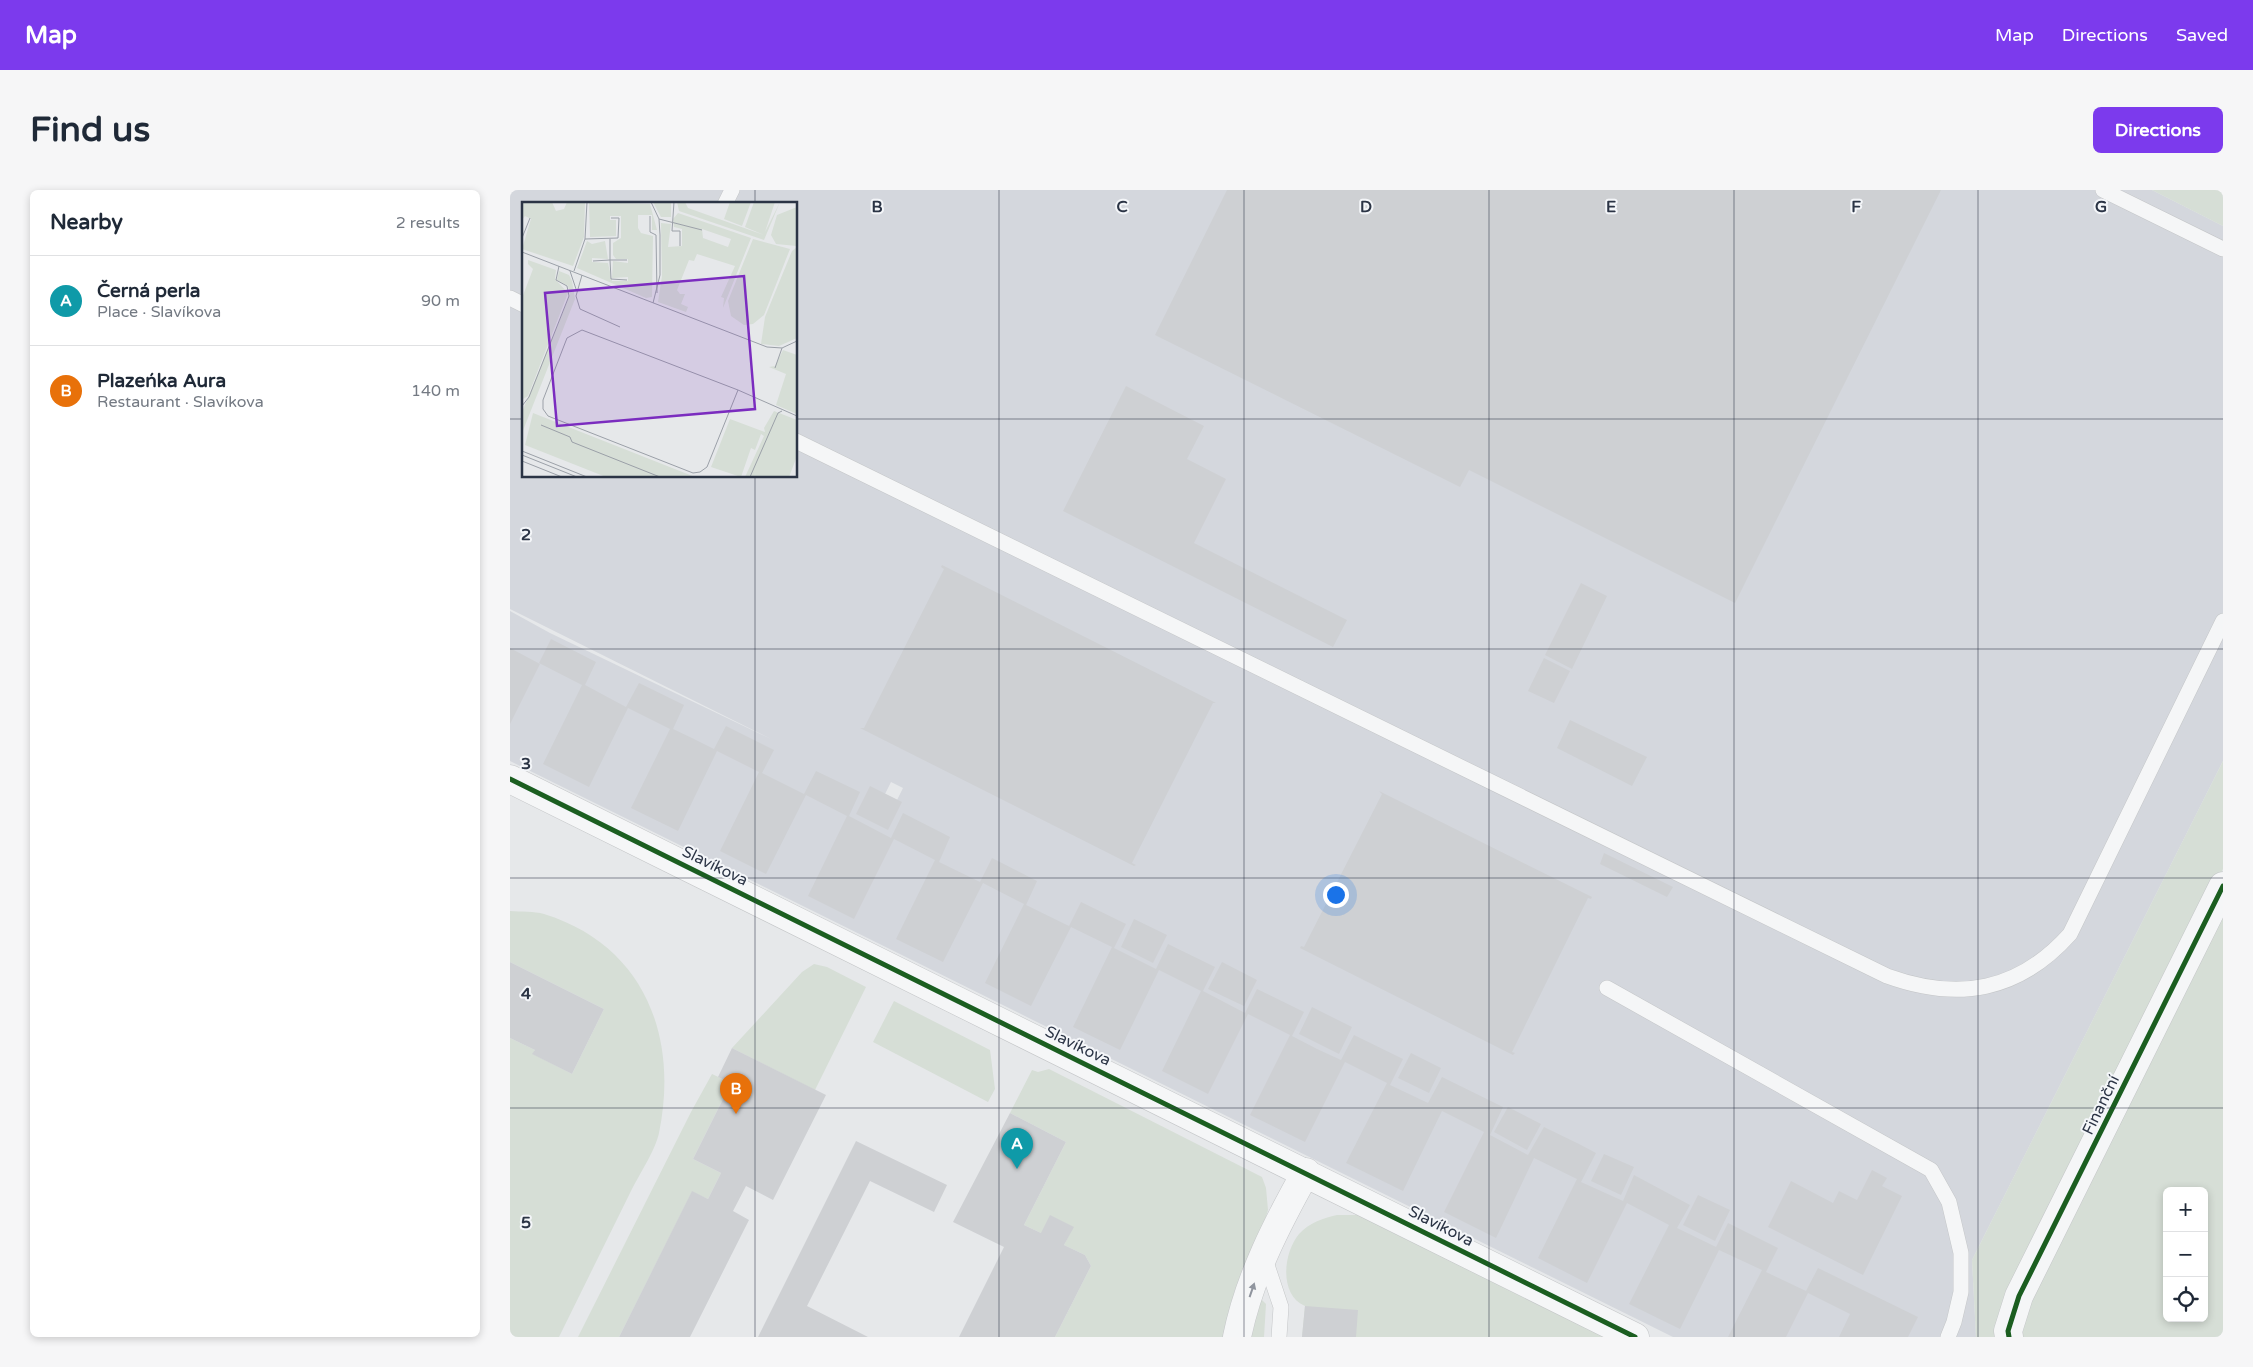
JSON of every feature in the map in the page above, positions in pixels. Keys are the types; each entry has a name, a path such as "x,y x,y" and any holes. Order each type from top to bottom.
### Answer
{"street":[{"name":"Slavíkova","path":"510,779 1306,1172 1635,1337"},
{"name":"Finanční","path":"2009,1337 2008,1331 2019,1296 2223,886"},
{"path":"1238,1337 1264,1255 1276,1226 1306,1172"}],"lane":[{"path":"726,202 732,190"},
{"path":"2103,190 2223,249"},
{"path":"510,298 522,304"},
{"path":"798,442 1887,976 1911,985 1936,989 1970,989 2000,983 2017,976 2053,953 2070,934 2223,621"},
{"path":"1607,988 1931,1170 1949,1202 1961,1253 1961,1292 1950,1335"},
{"path":"1264,1255 1281,1307 1279,1337"}],"shaded area":[{"path":"510,190 2152,190 2223,226 2223,761 1972,1260 1976,1337 1673,1337 510,761 510,611 550,633 771,739 510,609","holes":["891,782 903,788 897,800 885,794"]},
{"path":"2152,190 2223,190 2223,226"},
{"path":"2223,761 2223,869 2007,1304 2001,1337 1976,1337 1972,1260"},
{"path":"2223,910 2223,1337 2019,1337 2021,1323"},
{"path":"510,911 544,914 578,928 607,948 630,971 646,999 658,1029 664,1062 664,1097 657,1140 559,1337 510,1337 510,1038 535,1050 533,1054 572,1074 604,1009 510,962"},
{"path":"814,964 827,967 866,987 815,1090 732,1048 802,972"},
{"path":"894,1001 990,1050 995,1089 988,1102 873,1042"},
{"path":"1049,1069 1262,1177 1266,1188 1268,1210 1230,1337 1055,1337 1091,1266 1085,1255 1064,1245 1073,1227 1041,1233 1024,1225 1066,1142 1010,1113 1032,1070 1038,1072"},
{"path":"712,1074 731,1083 693,1159 721,1173 708,1199 692,1192 619,1337 578,1337 691,1112"},
{"path":"1337,1215 1359,1215 1608,1337 1302,1337 1305,1306 1297,1301 1291,1293 1287,1283 1287,1262 1299,1234 1321,1219"},
{"path":"1262,1300 1266,1304 1264,1337 1249,1337 1259,1301"}],"building":[{"path":"1227,190 1941,190 1735,603 1469,470 1460,487 1155,335"},
{"path":"1126,386 1204,426 1187,459 1226,479 1194,543 1347,620 1333,647 1063,511"},
{"path":"942,565 1216,703 1213,703 1132,863 1136,865 1134,866 860,728 864,728 944,569 941,567"},
{"path":"1581,583 1607,596 1572,669 1545,655"},
{"path":"551,639 596,662 585,685 626,707 639,683 684,705 673,729 714,749 726,726 774,750 762,773 804,794 816,771 860,792 849,816 891,838 903,813 950,837 939,862 980,882 992,858 1037,881 1026,905 1069,926 1081,902 1126,924 1114,948 1156,969 1168,944 1215,967 1203,991 1245,1013 1257,989 1304,1012 1292,1036 1317,1049 1341,1060 1354,1035 1403,1059 1390,1085 1428,1103 1442,1077 1503,1107 1490,1135 1528,1155 1544,1127 1579,1144 1596,1153 1581,1182 1623,1201 1634,1175 1690,1205 1677,1228 1716,1247 1728,1223 1778,1248 1766,1272 1806,1291 1818,1268 1918,1317 1908,1337 1839,1337 1850,1314 1808,1293 1786,1337 1728,1337 1762,1270 1719,1250 1680,1329 1629,1304 1669,1225 1627,1203 1587,1283 1538,1258 1577,1179 1534,1158 1496,1238 1444,1212 1484,1132 1442,1111 1403,1191 1346,1163 1387,1083 1345,1062 1305,1142 1250,1115 1290,1035 1248,1014 1208,1094 1162,1071 1201,991 1159,970 1120,1050 1073,1027 1112,947 1071,927 1031,1006 985,983 1024,904 983,883 943,962 896,939 935,860 894,839 854,919 808,896 847,816 806,795 766,874 720,851 759,772 717,751 678,831 631,808 670,729 628,708 589,787 543,764 582,685 539,663"},
{"path":"510,648 540,664 510,724"},
{"path":"1544,658 1570,671 1554,703 1528,691"},
{"path":"1570,720 1647,757 1632,786 1557,748"},
{"path":"870,786 902,802 888,830 856,814"},
{"path":"1379,791 1592,897 1591,899 1588,898 1512,1052 1515,1053 1513,1055 1300,948 1301,946 1304,947 1382,794"},
{"path":"1604,853 1673,887 1667,897 1600,864"},
{"path":"1134,919 1167,935 1153,963 1121,947"},
{"path":"510,962 604,1009 572,1074 532,1054 535,1050 510,1038"},
{"path":"1222,962 1257,980 1244,1006 1208,989"},
{"path":"1312,1007 1352,1027 1339,1054 1299,1034"},
{"path":"732,1048 826,1095 773,1200 746,1186 733,1211 749,1220 690,1337 619,1337 692,1191 708,1199 721,1173 693,1159 731,1083 718,1077"},
{"path":"1411,1053 1441,1068 1429,1093 1398,1078"},
{"path":"1508,1107 1541,1124 1527,1150 1494,1132"},
{"path":"1010,1113 1066,1142 1024,1225 1041,1233 1050,1215 1074,1227 1064,1245 1085,1255 1091,1266 1055,1337 959,1337 1004,1247 953,1222"},
{"path":"856,1141 947,1185 934,1212 870,1181 807,1306 868,1337 758,1337"},
{"path":"1604,1154 1634,1167 1621,1195 1591,1181"},
{"path":"1872,1170 1887,1178 1882,1186 1902,1196 1863,1275 1768,1227 1791,1181 1833,1203 1839,1191 1857,1200"},
{"path":"1698,1195 1730,1210 1715,1241 1683,1225"},
{"path":"1305,1306 1358,1310 1356,1337 1302,1337"}],"cycle path":[{"path":"510,779 1635,1337"},
{"path":"2009,1337 2008,1331 2019,1296 2223,886"}],"place":[{"name":"Plazeńka Aura","path":"736,1114"},
{"name":"Černá perla","path":"1017,1169"}]}
